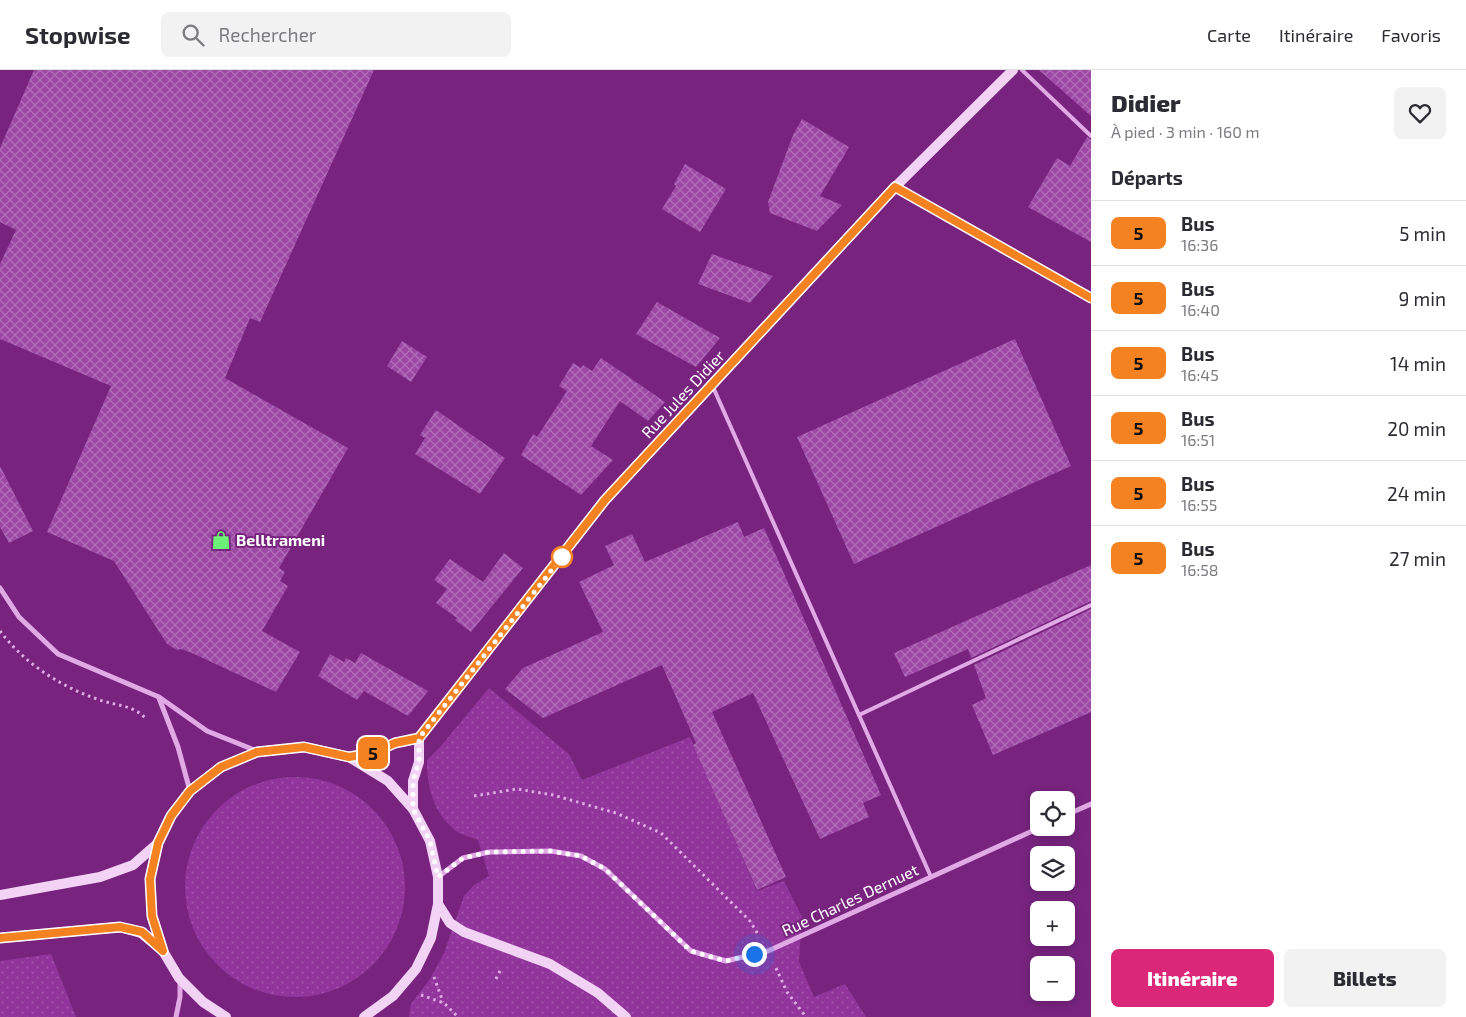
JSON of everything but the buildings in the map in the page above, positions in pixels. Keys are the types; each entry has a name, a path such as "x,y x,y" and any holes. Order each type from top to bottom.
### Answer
{"street":[{"name":"Rue Jules Didier","path":"419,738 605,500 895,187 1013,70"},
{"path":"895,187 1091,298"},
{"path":"0,588 19,617 58,654 159,697 207,731 257,752"},
{"path":"159,697 178,747 190,791"},
{"path":"349,757 373,753 395,743 419,738 419,762 413,781 413,809"},
{"path":"226,1017 203,1002 180,978 163,951 152,916 150,879 158,843 171,816 190,791 221,767 257,752 304,747 349,757 388,781 413,809 430,841 438,877 438,904 431,938 416,969 393,996 364,1017"},
{"path":"1075,811 1091,804"},
{"name":"Rue Charles Dernuet","path":"438,877 463,858 489,852 550,851 581,856 605,869 691,951 726,961 768,951 1030,832"},
{"path":"0,895 100,876 133,865 158,843"},
{"path":"438,904 450,924 464,932 550,964 598,993 626,1017"},
{"path":"0,938 120,927 142,932 163,951"},
{"path":"176,1017 180,997 180,978"}],"lane":[{"path":"1022,70 1091,136"},
{"path":"712,385 931,877"},
{"path":"859,715 1091,605"}],"path":[{"path":"0,631 28,662 50,677 101,700 128,706 142,714 147,721"},
{"path":"474,796 517,789 553,794 616,813 661,833 750,921 768,951 788,992 806,1017"},
{"path":"444,1003 458,1017"}],"shaded area":[{"path":"489,688 569,754 582,780 690,737 757,891 784,881 802,917 799,962 814,997 845,984 866,1017 409,1017 411,1004 430,979 444,953 464,896 474,885 489,876 478,840 456,831 448,824 437,808 430,790 427,760"},
{"path":"295,777 316,779 347,790 373,809 392,835 403,866 405,887 403,908 392,939 373,965 347,984 316,995 295,997 274,995 243,984 217,965 198,939 187,908 185,887 187,866 198,835 217,809 243,790 274,779"},
{"path":"51,954 76,1017 0,1017 0,961"}],"bus line":[{"name":"5","path":"0,938 120,927 142,932 163,951 152,916 150,879 158,843 171,816 190,791 221,767 257,752 304,747 349,757 373,753 395,743 419,738 605,500 895,187 1091,298"}],"place":[{"name":"Belltrameni","path":"221,540"}],"route":[{"path":"562,557 419,738 419,762 413,781 413,809 430,841 438,877 463,858 489,852 550,851 581,856 605,869 691,951 726,961 754,954"}]}
